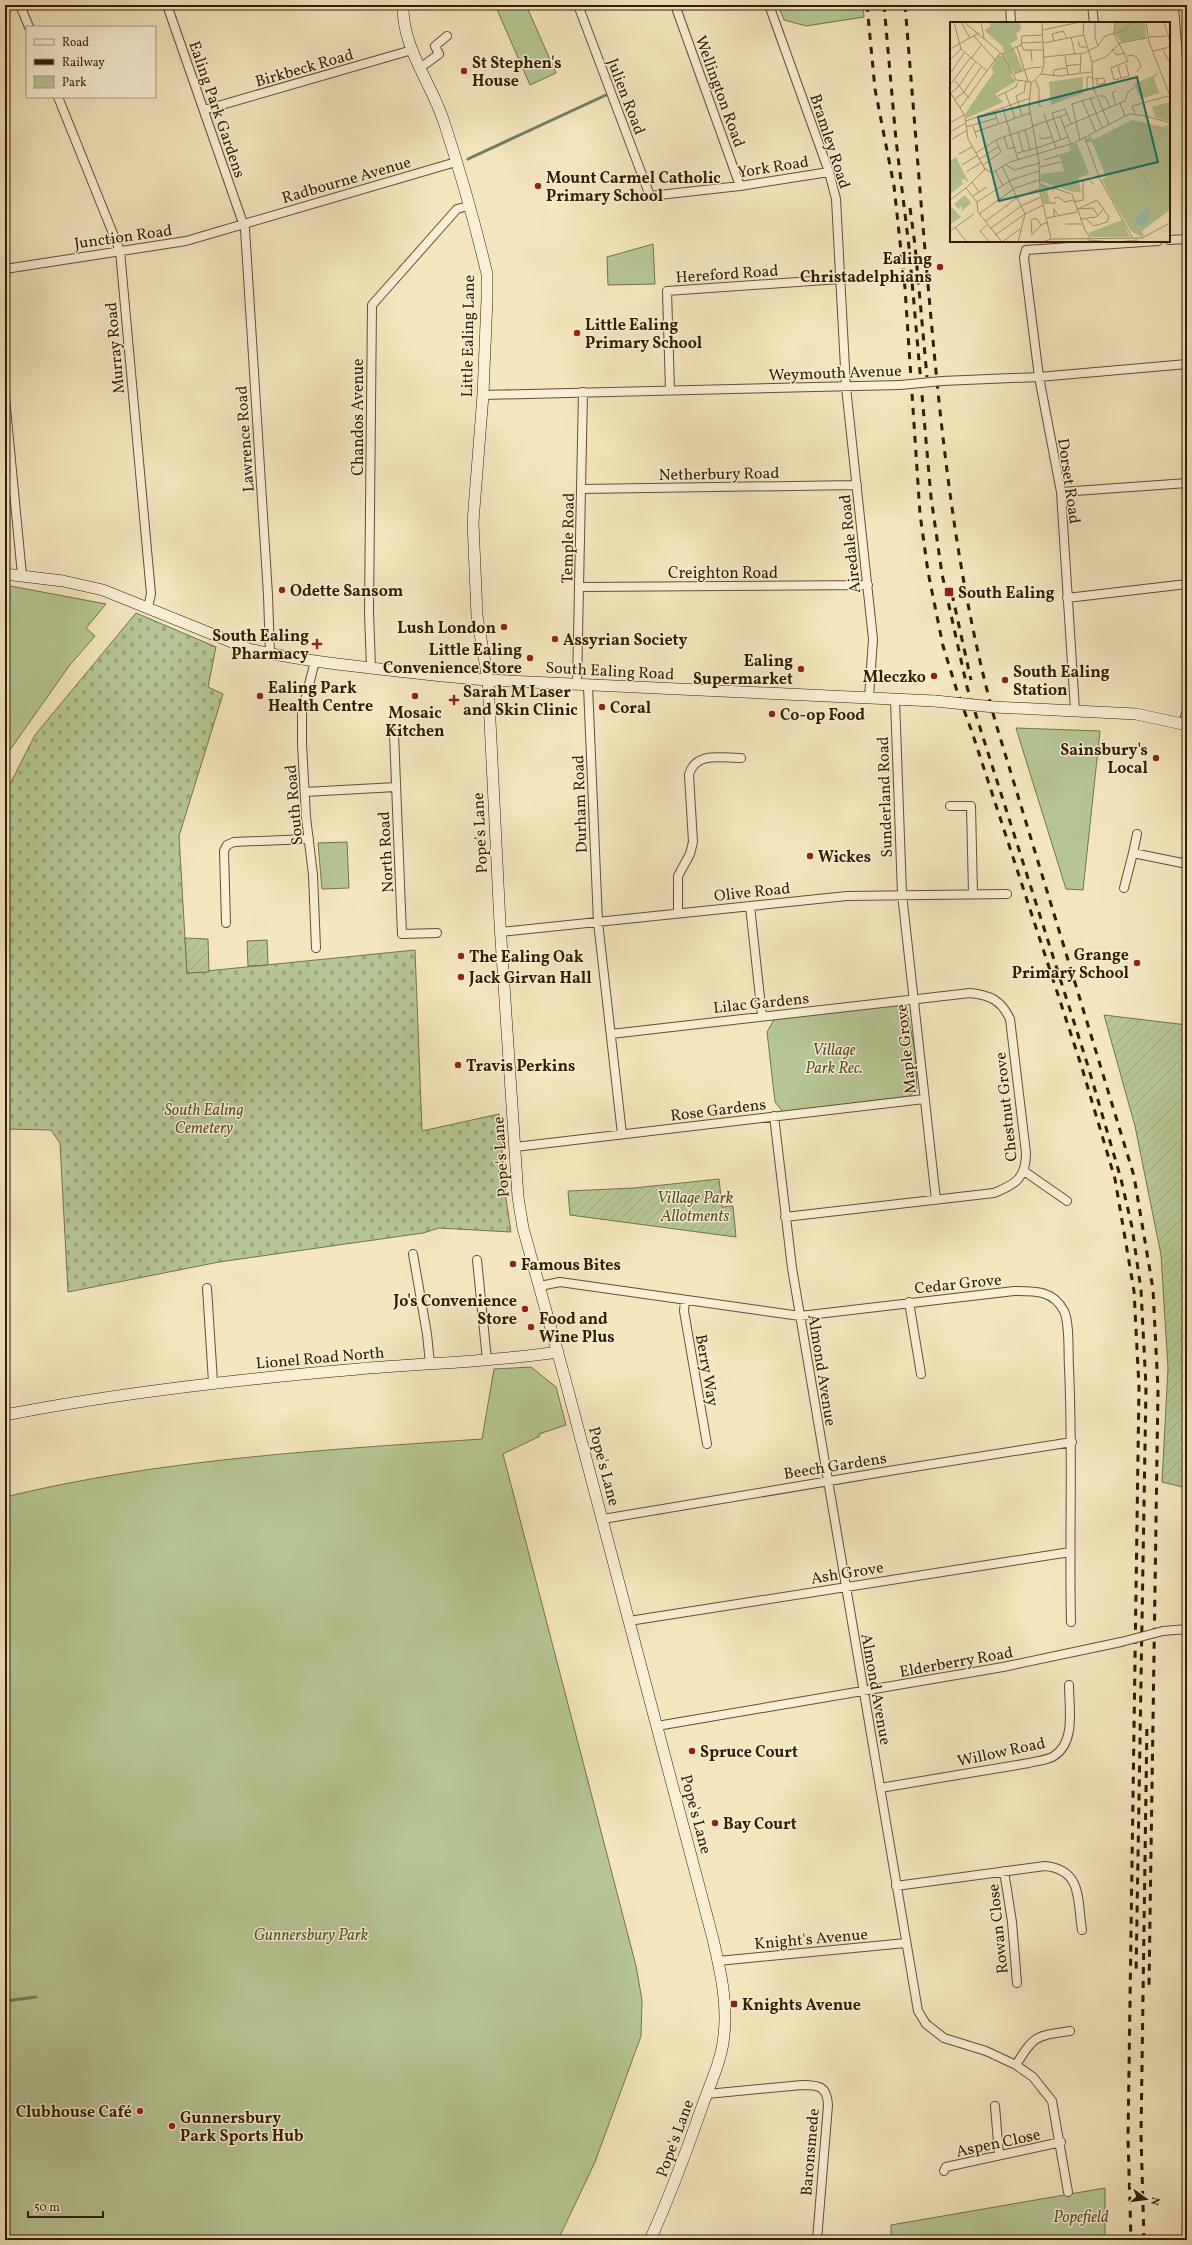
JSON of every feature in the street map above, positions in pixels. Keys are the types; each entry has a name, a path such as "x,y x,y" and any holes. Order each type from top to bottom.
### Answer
{"main road":[{"name":"Little Ealing Lane","path":"403,5 404,26 412,50 444,120 483,259 487,284 483,395 473,522 477,616 488,680"},
{"name":"South Ealing Road","path":"5,574 63,581 103,590 250,649 270,654 315,661 488,680 935,701 994,707 1136,714 1185,724"},
{"name":"Pope's Lane","path":"488,680 500,932 518,1197 523,1228 603,1519 657,1726 718,1961 725,2006 724,2036 718,2064 670,2194 650,2240"},
{"name":"Lionel Road North","path":"5,1415 128,1393 213,1382 487,1360 558,1352"}],"street":[{"path":"20,5 29,26"},
{"name":"Ealing Park Gardens","path":"167,5 243,223"},
{"name":"Julien Road","path":"578,5 650,196"},
{"name":"Wellington Road","path":"675,5 740,186"},
{"name":"Bramley Road","path":"769,5 829,172 836,199 846,387"},
{"path":"1010,5 1011,22"},
{"path":"1092,5 1094,22"},
{"path":"1183,5 1187,59"},
{"path":"420,68 439,54 435,46 447,36"},
{"name":"Birkbeck Road","path":"204,110 412,50"},
{"name":"Murray Road","path":"58,98 120,251 151,594 148,607"},
{"name":"Radbourne Avenue","path":"243,223 456,162"},
{"name":"York Road","path":"650,196 740,186 829,172"},
{"name":"Chandos Avenue","path":"371,668 369,612 372,305 457,209 468,206"},
{"name":"Junction Road","path":"5,269 186,241 243,223"},
{"name":"Lawrence Road","path":"243,223 268,595 270,654"},
{"path":"1170,240 1187,239"},
{"name":"Dorset Road","path":"1028,242 1025,254 1039,377 1060,492 1075,710"},
{"path":"1025,254 1110,243 1134,242"},
{"name":"Hereford Road","path":"670,390 667,291 840,279"},
{"name":"Weymouth Avenue","path":"483,395 900,385 942,381 1039,377 1187,364"},
{"name":"Airedale Road","path":"846,387 873,639 868,698"},
{"name":"Temple Road","path":"583,685 580,587 584,392"},
{"path":"5,398 22,575"},
{"path":"1060,492 1187,483"},
{"name":"Netherbury Road","path":"582,489 857,485"},
{"path":"1067,598 1187,584"},
{"name":"Creighton Road","path":"580,587 868,585"},
{"name":"South Road","path":"315,661 302,712 305,792 314,875 316,948"},
{"name":"Durham Road","path":"583,685 598,922 622,1134"},
{"name":"Sunderland Road","path":"895,700 902,894"},
{"path":"1185,724 1187,710"},
{"name":"North Road","path":"394,734 402,934 436,933"},
{"path":"678,913 678,876 690,854 693,842 689,775 691,766 695,762 707,757 741,758"},
{"path":"305,792 396,787"},
{"path":"950,806 971,806 973,894"},
{"path":"1124,888 1137,834"},
{"path":"226,923 224,851 227,845 234,842 309,839"},
{"path":"1133,853 1187,864"},
{"name":"Olive Road","path":"500,932 846,896 902,894 1007,894"},
{"name":"Maple Grove","path":"902,894 936,1200"},
{"path":"750,906 762,1016"},
{"name":"Chestnut Grove","path":"786,1217 994,1193 1013,1185 1024,1171 1026,1153 1010,1027 1004,1008 992,997 985,994 970,993 914,999"},
{"name":"Lilac Gardens","path":"611,1034 914,999"},
{"name":"Rose Gardens","path":"515,1147 924,1099"},
{"name":"Almond Avenue","path":"774,1116 800,1316 918,2011 926,2024 944,2038 986,2051 1016,2065 1033,2077 1052,2101 1061,2142 1068,2192"},
{"path":"1024,1171 1067,1201"},
{"path":"413,1254 427,1334 430,1364"},
{"path":"477,1260 487,1360"},
{"name":"Cedar Grove","path":"540,1286 560,1282 800,1316 909,1302 1014,1291 1041,1291 1053,1297 1064,1312 1067,1331 1072,1442 1070,1552 1071,1622"},
{"path":"207,1288 213,1382"},
{"name":"Berry Way","path":"685,1300 684,1311 707,1444"},
{"path":"909,1302 921,1374"},
{"name":"Beech Gardens","path":"603,1519 1072,1442"},
{"name":"Ash Grove","path":"629,1621 1070,1552"},
{"name":"Elderberry Road","path":"657,1726 1003,1667 1121,1642 1163,1631 1187,1629"},
{"name":"Willow Road","path":"880,1788 1030,1763 1053,1757 1065,1746 1069,1731 1069,1685"},
{"name":"Rowan Close","path":"896,1886 1045,1866 1060,1868 1068,1873 1074,1883 1082,1930"},
{"name":"Rowan Close","path":"1004,1871 1012,1922 1017,1983"},
{"name":"Knight's Avenue","path":"718,1961 906,1943"},
{"path":"1016,2065 1028,2044 1039,2036 1070,2031"},
{"name":"Baronsmede","path":"707,2094 802,2085 815,2085 822,2088 827,2094 828,2105 817,2240"},
{"path":"995,2106 1000,2155"},
{"name":"Aspen Close","path":"944,2171 946,2168 1061,2142"}],"green space":[{"path":"495,5 526,5 556,73 530,85"},
{"path":"778,5 863,5 864,17 806,26 784,20"},
{"path":"653,244 655,284 608,285 607,257"},
{"path":"5,585 106,604 86,628 95,636 69,666 5,757"},
{"name":"South Ealing Cemetery","path":"136,613 216,647 208,687 223,694 179,836 187,973 415,950 422,1131 499,1114 506,1199 511,1232 439,1228 423,1233 219,1262 68,1292 60,1143 51,1130 5,1129 5,794 35,735"},
{"path":"1016,728 1100,731 1083,890 1066,889"},
{"path":"347,842 349,888 322,889 318,843"},
{"path":"185,938 208,939 209,972 187,973"},
{"path":"267,940 268,965 248,966 247,941"},
{"name":"Village Park Rec.","path":"897,1004 907,1010 915,1051 917,1089 910,1096 783,1112 775,1102 767,1032 775,1018"},
{"path":"1104,1015 1187,1025 1187,1488 1162,1482 1168,1368 1161,1255 1135,1126"},
{"name":"Village Park Allotments","path":"719,1179 722,1207 733,1206 736,1237 570,1215 568,1191 634,1188"},
{"name":"Gunnersbury Park","path":"531,1367 556,1387 566,1425 539,1434 540,1436 503,1454 636,1966 642,2000 641,2036 595,2162 558,2240 5,2240 5,1497 123,1473 183,1465 302,1452 482,1439 494,1369"},
{"name":"Popefield","path":"1105,2188 1105,2240 891,2240 891,2225"}],"waterway":[{"path":"468,159 606,95"},
{"path":"5,2001 36,1997"}],"railway":[{"path":"867,5 875,89 894,186 905,288 920,514 928,572 943,646 1082,1068 1115,1179 1134,1291 1139,1387 1128,2138 1131,2240"},
{"path":"884,5 896,140 909,247 931,497 942,574 967,687 1088,1066 1121,1179 1132,1227 1141,1290 1146,1387 1136,1975"},
{"path":"905,5 928,288 942,429 955,528 972,627 996,724 1134,1176 1153,1289 1158,1389 1149,1986"},
{"path":"910,208 915,245 927,377"},
{"path":"952,594 971,680"},
{"path":"1144,2240 1141,2135 1147,1722"}],"place":[{"name":"St Stephen's House","path":"464,71"},
{"name":"Mount Carmel Catholic Primary School","path":"538,186"},
{"name":"Ealing Christadelphians","path":"940,267"},
{"name":"Little Ealing Primary School","path":"577,333"},
{"name":"Odette Sansom","path":"282,590"},
{"name":"South Ealing","path":"949,592"},
{"name":"Lush London","path":"504,627"},
{"name":"Assyrian Society","path":"555,639"},
{"name":"South Ealing Pharmacy","path":"317,644"},
{"name":"Little Ealing Convenience Store","path":"530,658"},
{"name":"Ealing Supermarket","path":"801,669"},
{"name":"Mleczko","path":"934,676"},
{"name":"South Ealing Station","path":"1005,680"},
{"name":"Ealing Park Health Centre","path":"260,696"},
{"name":"Mosaic Kitchen","path":"415,696"},
{"name":"Sarah M Laser and Skin Clinic","path":"454,700"},
{"name":"Coral","path":"602,707"},
{"name":"Co-op Food","path":"772,714"},
{"name":"Sainsbury's Local","path":"1156,758"},
{"name":"Wickes","path":"810,856"},
{"name":"The Ealing Oak","path":"461,956"},
{"name":"Grange Primary School","path":"1137,963"},
{"name":"Jack Girvan Hall","path":"461,977"},
{"name":"Travis Perkins","path":"458,1065"},
{"name":"Famous Bites","path":"513,1264"},
{"name":"Jo's Convenience Store","path":"525,1309"},
{"name":"Food and Wine Plus","path":"531,1327"},
{"name":"Spruce Court","path":"692,1751"},
{"name":"Bay Court","path":"715,1823"},
{"name":"Knights Avenue","path":"734,2004"},
{"name":"Clubhouse Café","path":"140,2111"},
{"name":"Gunnersbury Park Sports Hub","path":"172,2126"}]}
